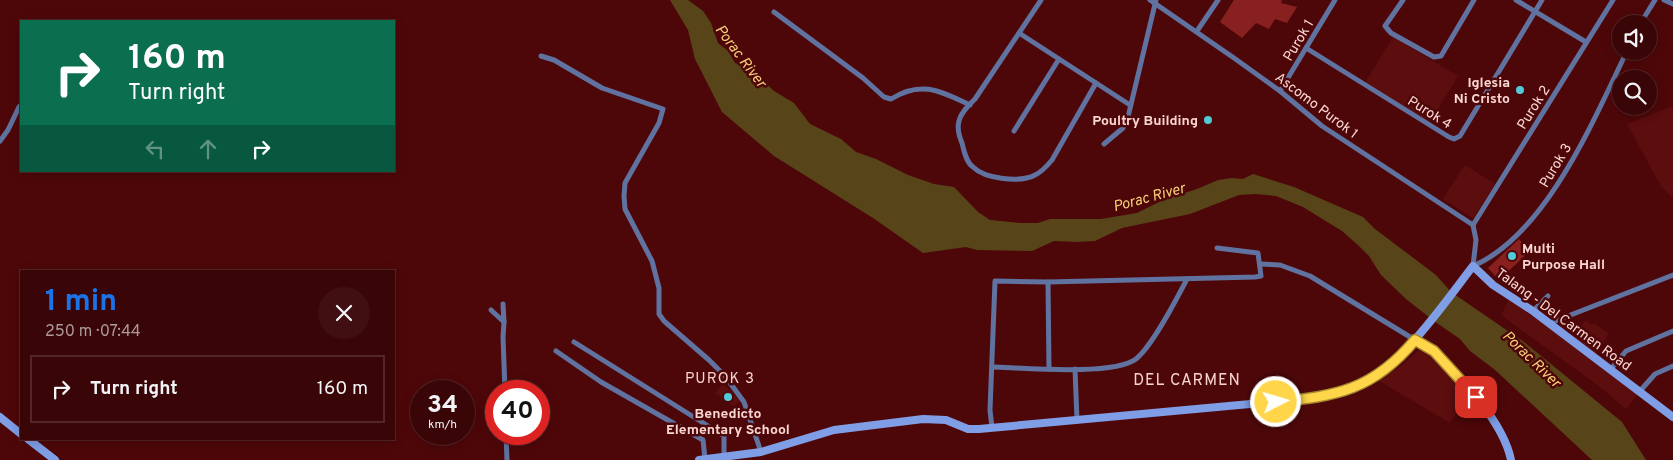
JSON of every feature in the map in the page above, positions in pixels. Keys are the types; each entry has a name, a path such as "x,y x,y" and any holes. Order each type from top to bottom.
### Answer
{"street":[{"path":"1041,0 959,120 958,128 968,161 972,167 980,172 1003,179 1021,179 1034,176 1045,169 1052,160 1096,83"},
{"path":"1198,32 1218,0"},
{"name":"Purok 1","path":"1280,91 1335,0"},
{"path":"1404,0 1386,26 1392,33 1434,58 1441,56 1474,0"},
{"path":"1516,0 1586,42"},
{"name":"Purok 4","path":"1306,48 1454,139 1460,136 1542,0"},
{"name":"Purok 2","path":"1473,225 1613,0"},
{"path":"1646,15 1655,0"},
{"path":"1664,0 1673,4"},
{"path":"1104,144 1123,128 1128,117 1154,1"},
{"name":"Ascomo Purok 1","path":"1154,1 1280,91 1322,126 1473,225"},
{"path":"774,12 863,78 884,96 891,99 913,89 926,88 970,105"},
{"path":"1019,33 1130,105"},
{"path":"542,56 554,60 602,88 663,109 659,123 625,183 625,209 652,261 659,288 659,314 664,321 725,376 744,402 761,452"},
{"path":"1014,131 1059,59"},
{"name":"Purok 3","path":"1473,266 1510,242 1544,204 1574,156 1622,60"},
{"path":"0,141 20,106"},
{"path":"556,352 601,382 703,440 702,460 761,452 834,430 923,419 946,420 968,429 992,428 1315,398 1356,388 1377,376 1415,340 1473,266 1476,240 1473,225"},
{"path":"992,428 990,410 995,281 1048,282 1261,276 1258,253 1217,248"},
{"path":"1260,264 1280,266 1310,276 1434,351 1476,397 1500,430 1511,460"},
{"name":"Talang - Del Carmen Road","path":"1473,266 1493,285 1533,311 1673,416"},
{"path":"1550,324 1673,275"},
{"path":"993,367 1098,369 1131,362 1145,350 1187,279"},
{"path":"1048,282 1049,369"},
{"path":"1533,311 1548,296"},
{"path":"503,304 504,380"},
{"path":"491,310 504,322"},
{"path":"1611,369 1626,351 1673,331"},
{"path":"574,342 724,436 724,458"},
{"path":"1640,391 1656,374 1673,366"},
{"path":"1075,369 1077,420"},
{"path":"0,417 20,433"},
{"path":"29,440 54,460"},
{"path":"506,445 507,460"}],"shaded area":[{"path":"1234,0 1282,0 1281,3 1297,7 1287,23 1275,19 1269,29 1256,23 1242,38 1220,22"},
{"path":"1393,37 1458,76 1430,122 1365,83"},
{"path":"1673,106 1673,198 1661,186 1627,124 1650,115 1657,115 1657,112"},
{"path":"1465,165 1495,184 1473,218 1443,199"},
{"name":"Multi Purpose Hall","path":"1519,239 1530,251 1499,280 1488,268"},
{"path":"1509,300 1550,328 1638,394 1626,409 1604,390 1501,315"},
{"path":"1586,320 1592,325 1594,323 1609,334 1595,354 1572,338"},
{"path":"1427,350 1435,356 1469,393 1450,423 1376,379 1401,366 1418,351"},
{"name":"Benedicto Elementary School","path":"723,383 740,401 734,407 715,393"}],"water":[{"name":"Porac River","path":"670,0 688,0 703,11 711,23 718,43 728,51 735,63 750,69 774,91 794,103 810,124 841,139 856,152 876,159 908,175 934,184 954,187 978,212 990,220 1038,223 1050,219 1101,219 1137,213 1163,200 1218,180 1243,179 1253,174 1294,187 1363,217 1375,229 1436,275 1451,292 1524,342 1622,422 1646,460 1592,460 1494,369 1470,351 1460,339 1406,299 1381,275 1369,256 1342,231 1303,207 1276,196 1239,195 1190,214 1122,228 1095,241 1054,241 1032,251 977,250 966,247 923,253 873,218 774,156 722,112 695,59 688,30"}],"place":[{"name":"Iglesia Ni Cristo","path":"1520,90"},
{"name":"Poultry Building","path":"1208,120"},
{"name":"Multi Purpose Hall","path":"1512,256"},
{"name":"Benedicto Elementary School","path":"728,397"}],"district":[{"name":"PUROK 3","path":"720,378"},
{"name":"DEL CARMEN","path":"1187,379"}],"route":[{"path":"1276,402 1315,398 1356,388 1377,376 1415,340 1434,351 1476,397"}]}
